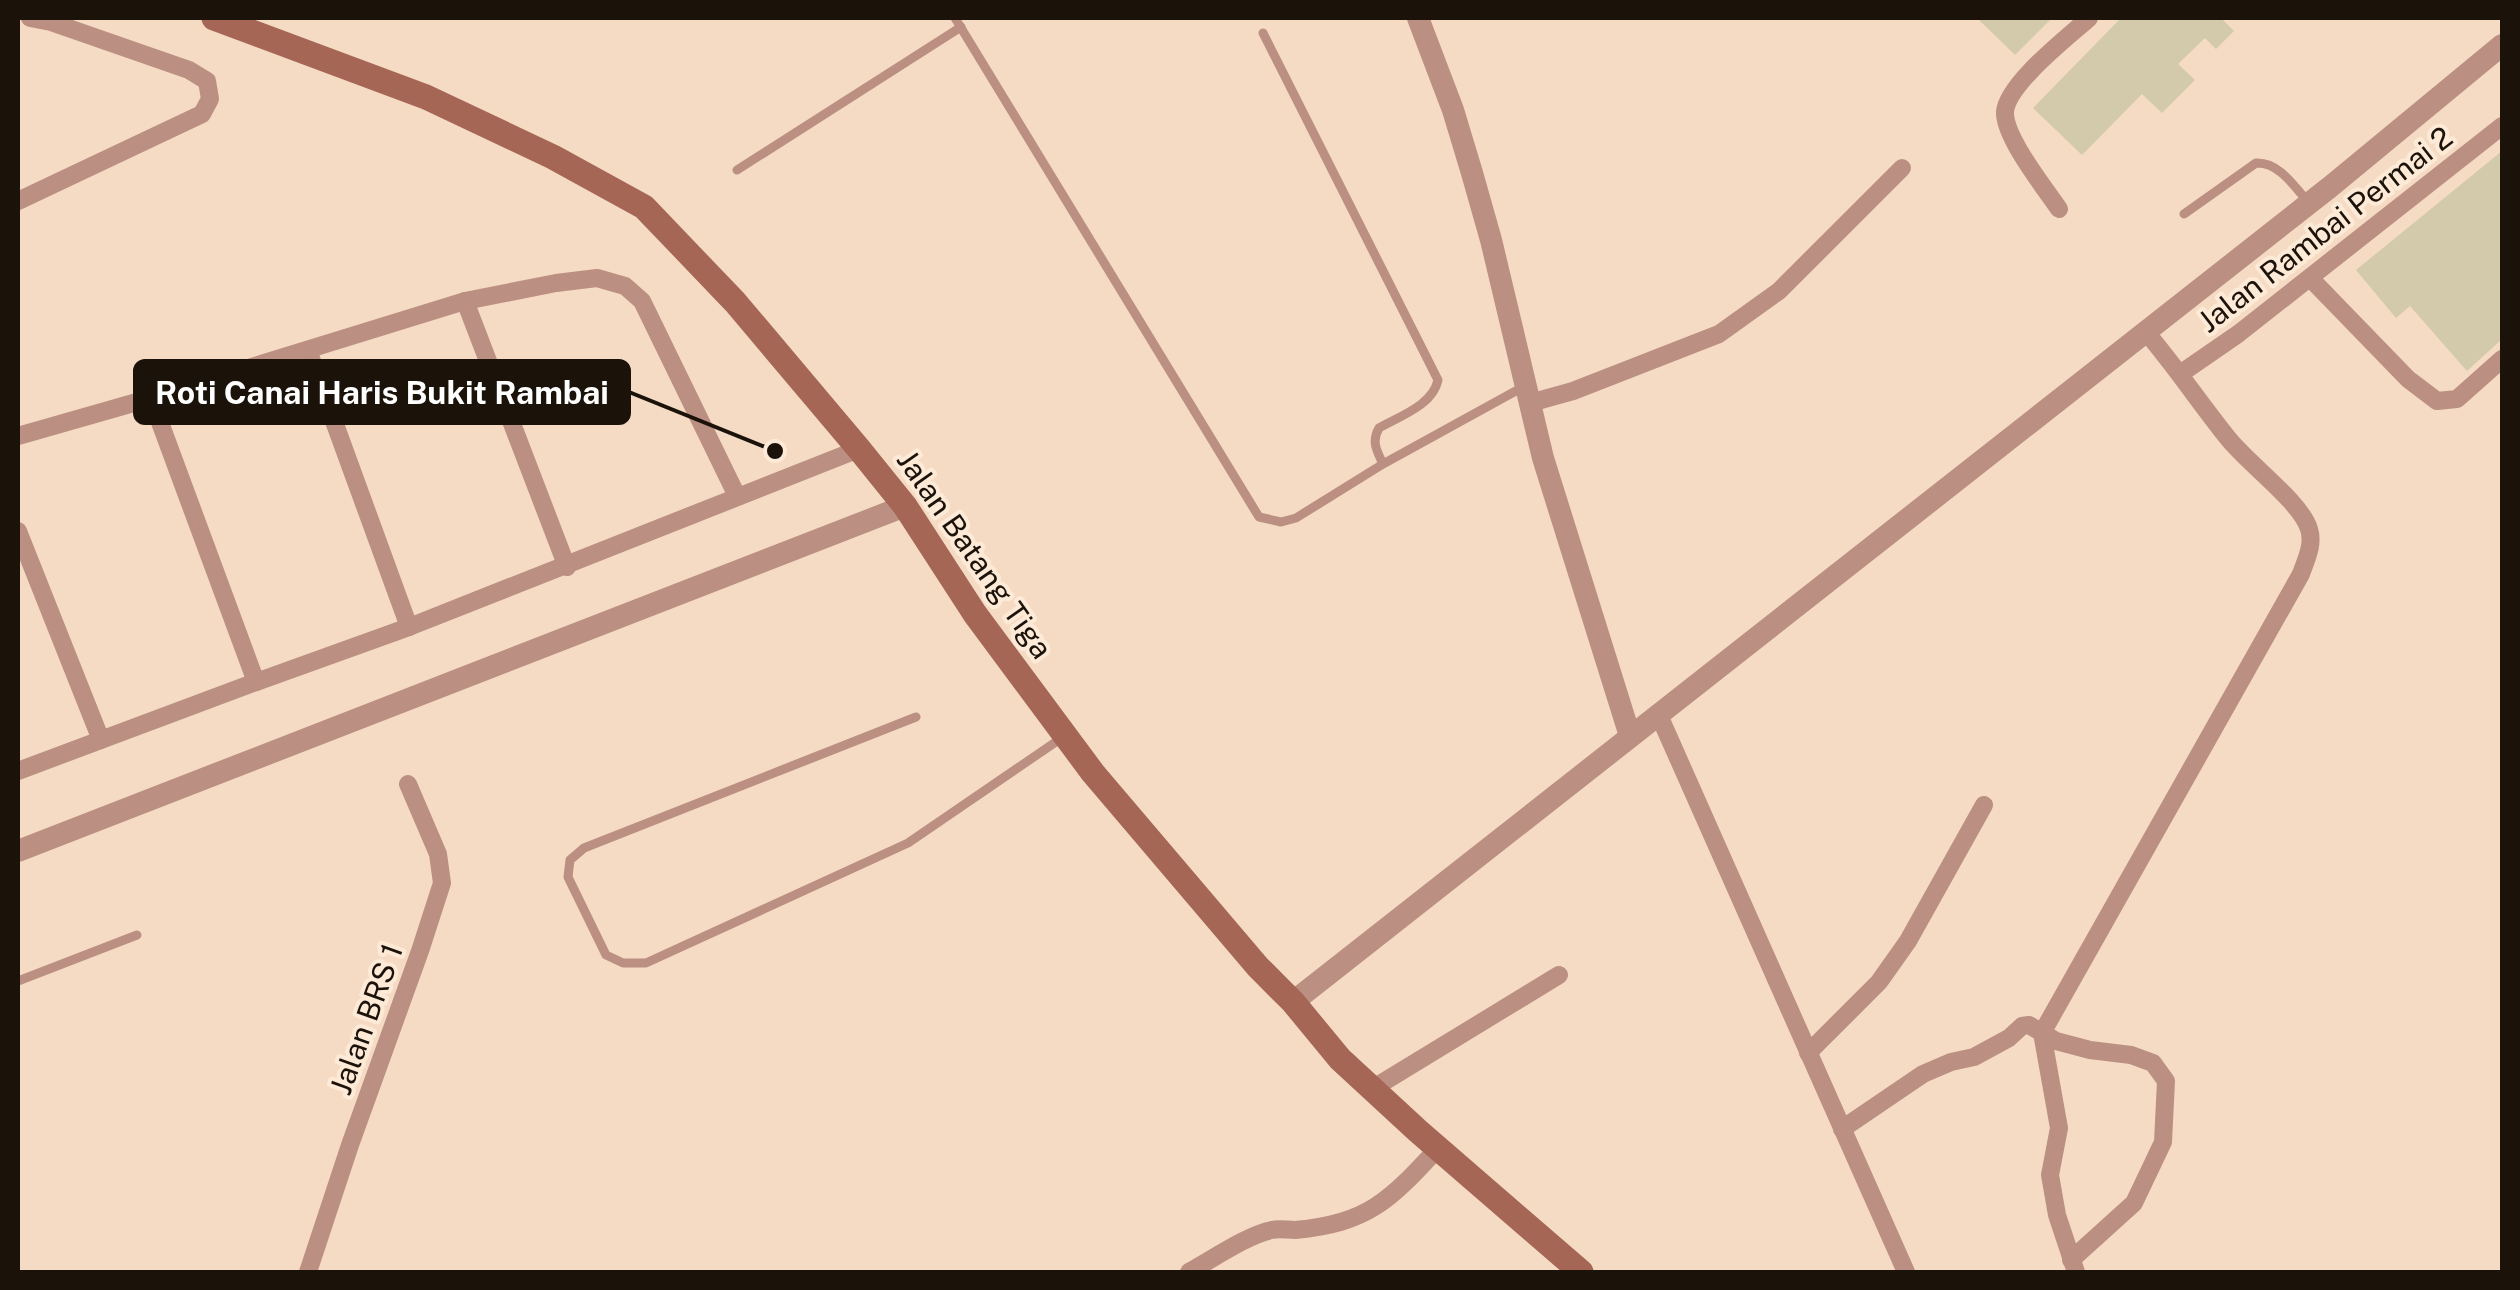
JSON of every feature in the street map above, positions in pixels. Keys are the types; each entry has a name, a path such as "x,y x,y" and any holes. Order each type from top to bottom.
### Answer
{"main road":[{"name":"Jalan Batang Tiga","path":"214,18 426,97 554,157 644,208 735,302 859,449 905,506 976,614 1093,773 1258,967 1340,1059 1581,1272"}],"street":[{"path":"18,201 202,114 210,100 207,81 189,70 52,20 30,18"},
{"path":"1419,18 1453,110 1482,206 1543,458 1630,736"},
{"path":"2058,208 2012,140 2005,111 2016,85 2088,18"},
{"path":"1293,1002 2309,204 2502,45"},
{"name":"Jalan Rambai Permai 2","path":"2180,374 2238,334 2502,126"},
{"path":"1528,395 1573,392 1719,334 1779,291 1902,168"},
{"path":"18,436 466,301 597,278 625,286 642,300 737,496"},
{"path":"2310,278 2408,378 2438,401 2457,400 2502,360"},
{"path":"466,301 567,566"},
{"path":"1842,1129 1923,1074 1950,1062 1974,1058 2029,1025 2042,1033 2056,1041 2072,1046 2131,1055 2152,1063 2166,1081 2162,1142 2134,1202 2074,1266 2050,1175 2059,1128 2042,1033 2301,574 2312,535 2304,517 2228,440 2146,332"},
{"path":"308,350 409,627"},
{"path":"151,398 256,682"},
{"path":"18,771 409,627 859,449"},
{"path":"18,852 905,506"},
{"path":"18,531 101,740"},
{"path":"1658,713 1906,1272"},
{"name":"Jalan BRS 1","path":"308,1272 442,883 438,854 408,784"},
{"path":"1808,1053 1889,968 1984,805"},
{"path":"1372,1088 1559,976"},
{"path":"1189,1272 1274,1229 1293,1230 1354,1218 1378,1207 1438,1148"}],"lane":[{"path":"737,170 958,22 1259,518 1281,522 1296,518 1384,464 1528,395"},
{"path":"1263,34 1438,380 1429,399 1379,428 1374,444 1384,464"},
{"path":"2184,214 2256,163 2267,162 2309,204"},
{"path":"916,717 584,848 570,860 568,877 606,955 624,963 646,963 908,844 1065,736"},
{"path":"18,981 137,935"}],"building":[{"path":"1977,18 2052,18 2015,55"},
{"path":"2121,18 2221,18 2234,31 2216,49 2205,38 2178,64 2195,80 2162,113 2142,94 2082,155 2033,108"},
{"path":"2502,151 2502,339 2467,371 2410,306 2396,318 2356,270"}],"place":[{"name":"Roti Canai Haris Bukit Rambai","path":"775,451"}]}
